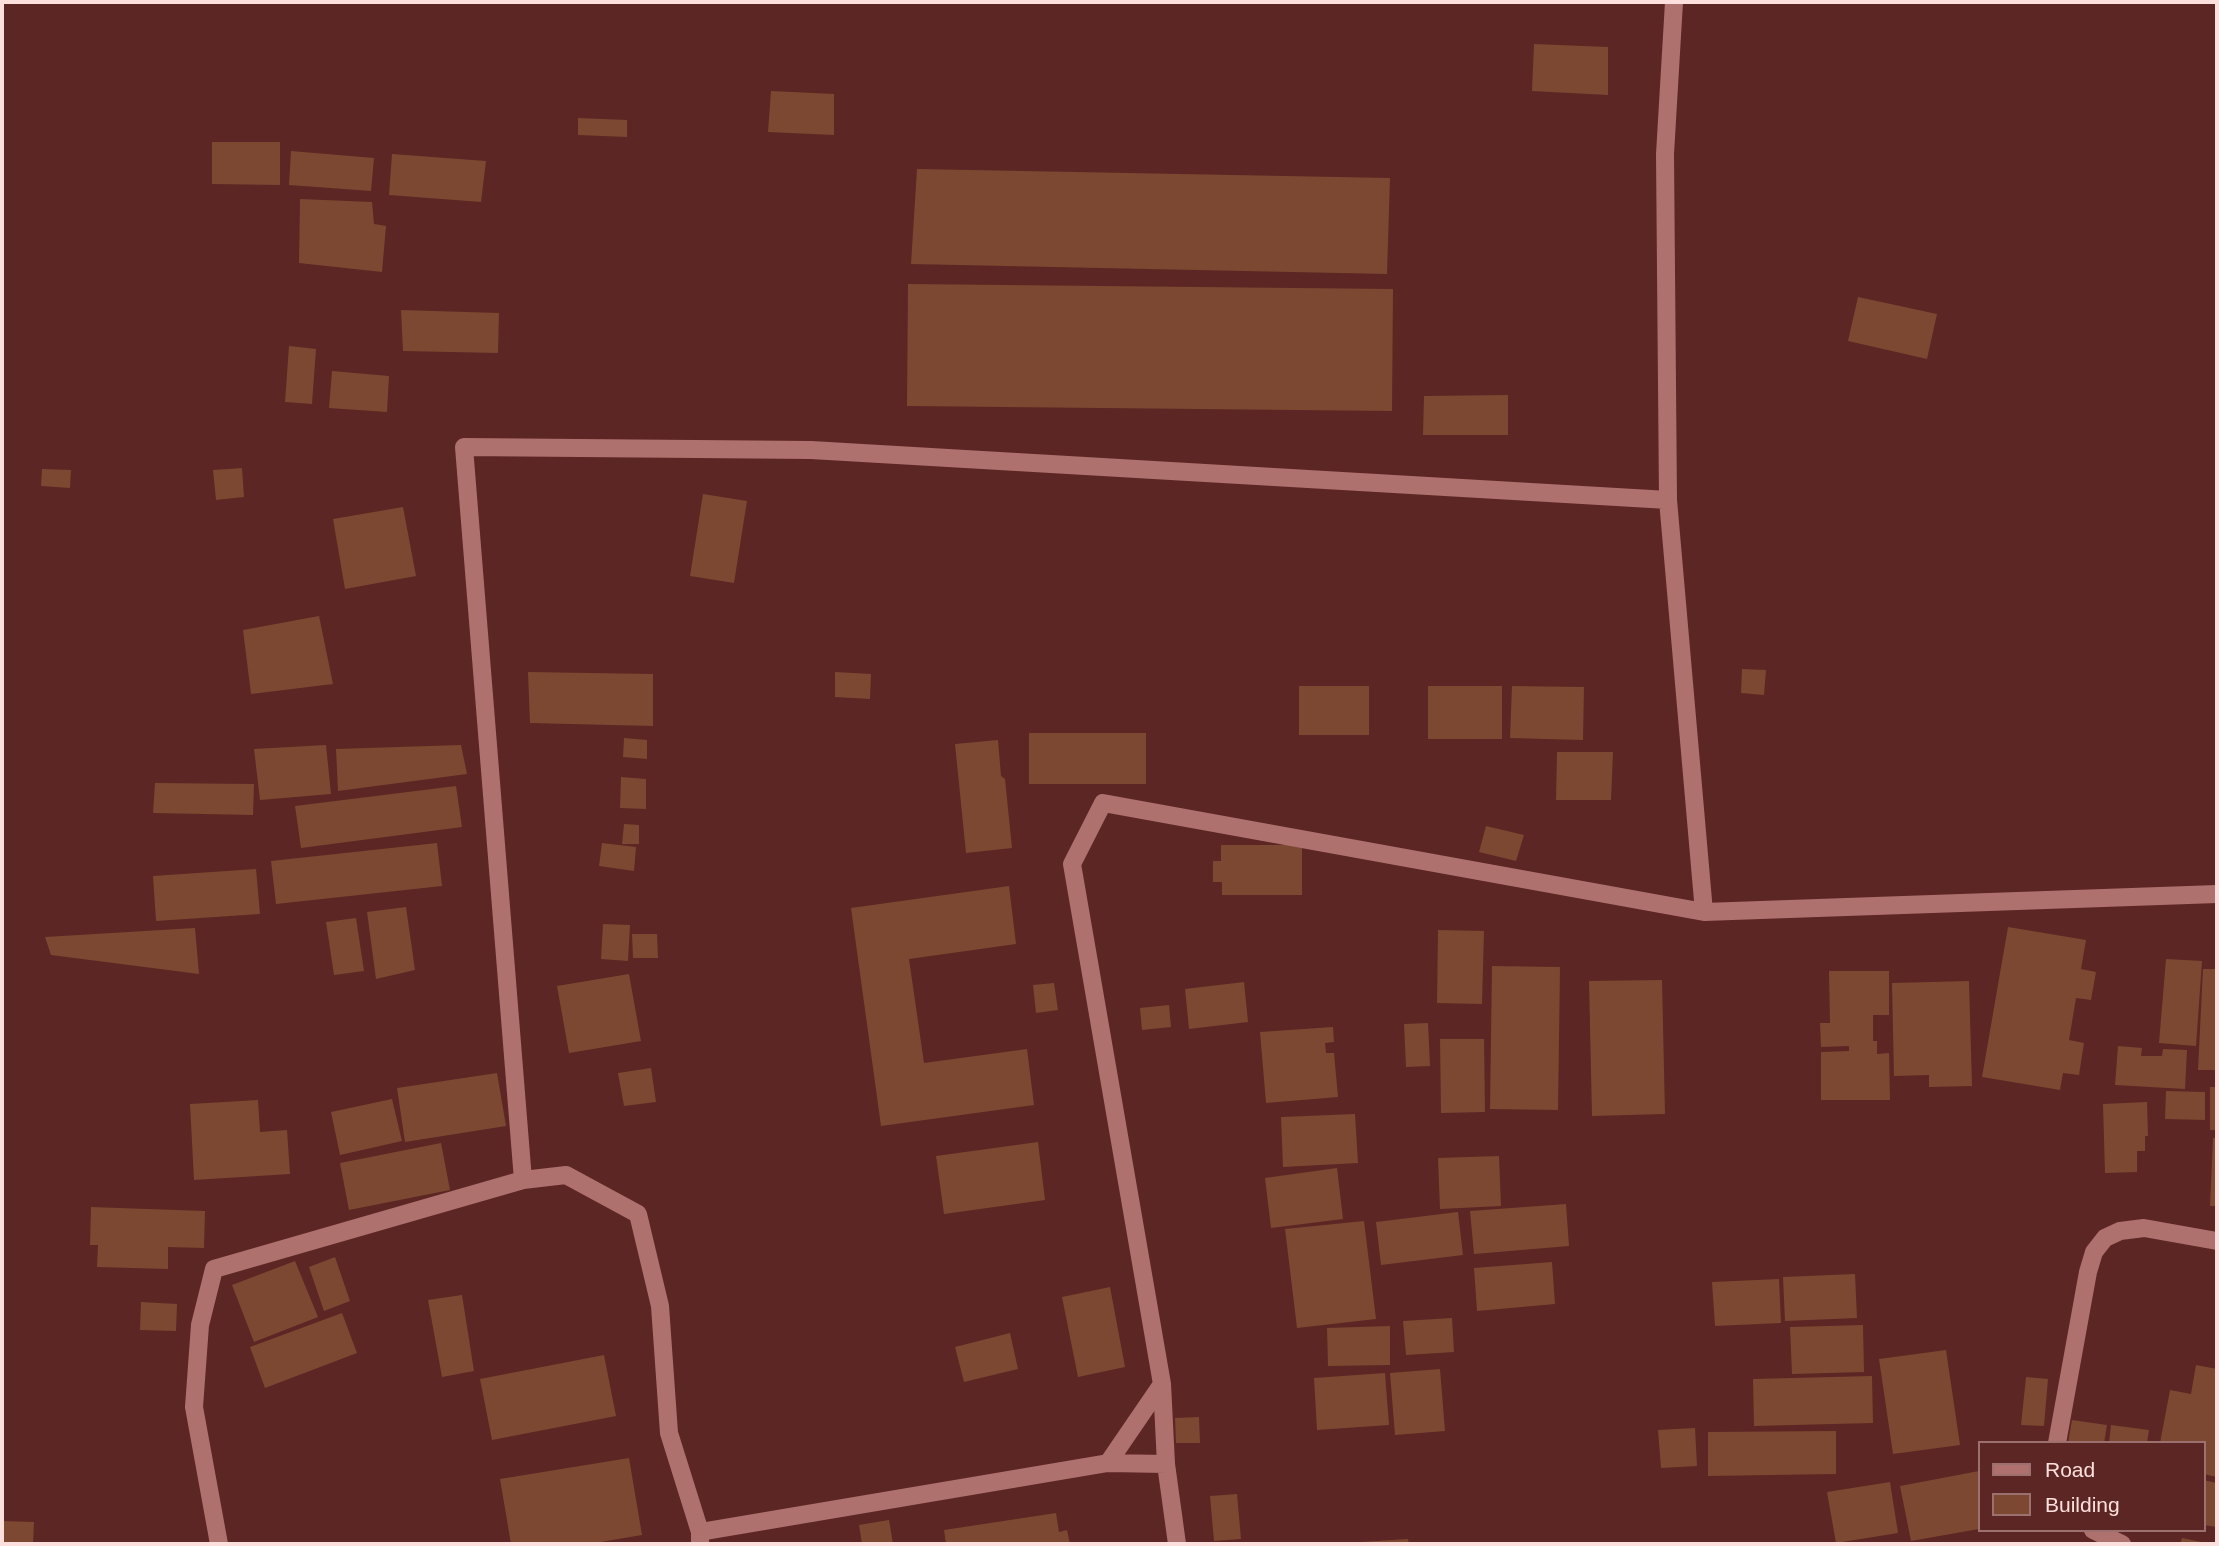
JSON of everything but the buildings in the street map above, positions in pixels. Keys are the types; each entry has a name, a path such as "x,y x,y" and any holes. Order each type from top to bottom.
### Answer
{"street":[{"path":"1674,2 1665,154 1668,500 1704,912"},
{"path":"523,1180 464,447 811,450 1668,500"},
{"path":"1177,1544 1166,1464 1162,1384 1072,864 1103,803 1704,912 2217,894"},
{"path":"219,1544 194,1407 200,1325 214,1269 523,1180 566,1175 638,1214 660,1306 669,1433 700,1538 1108,1463 1166,1464"},
{"path":"2057,1441 2088,1272 2094,1252 2105,1238 2120,1231 2144,1228 2217,1241"},
{"path":"1108,1463 1162,1384"},
{"path":"2097,1532 2122,1544"}]}
